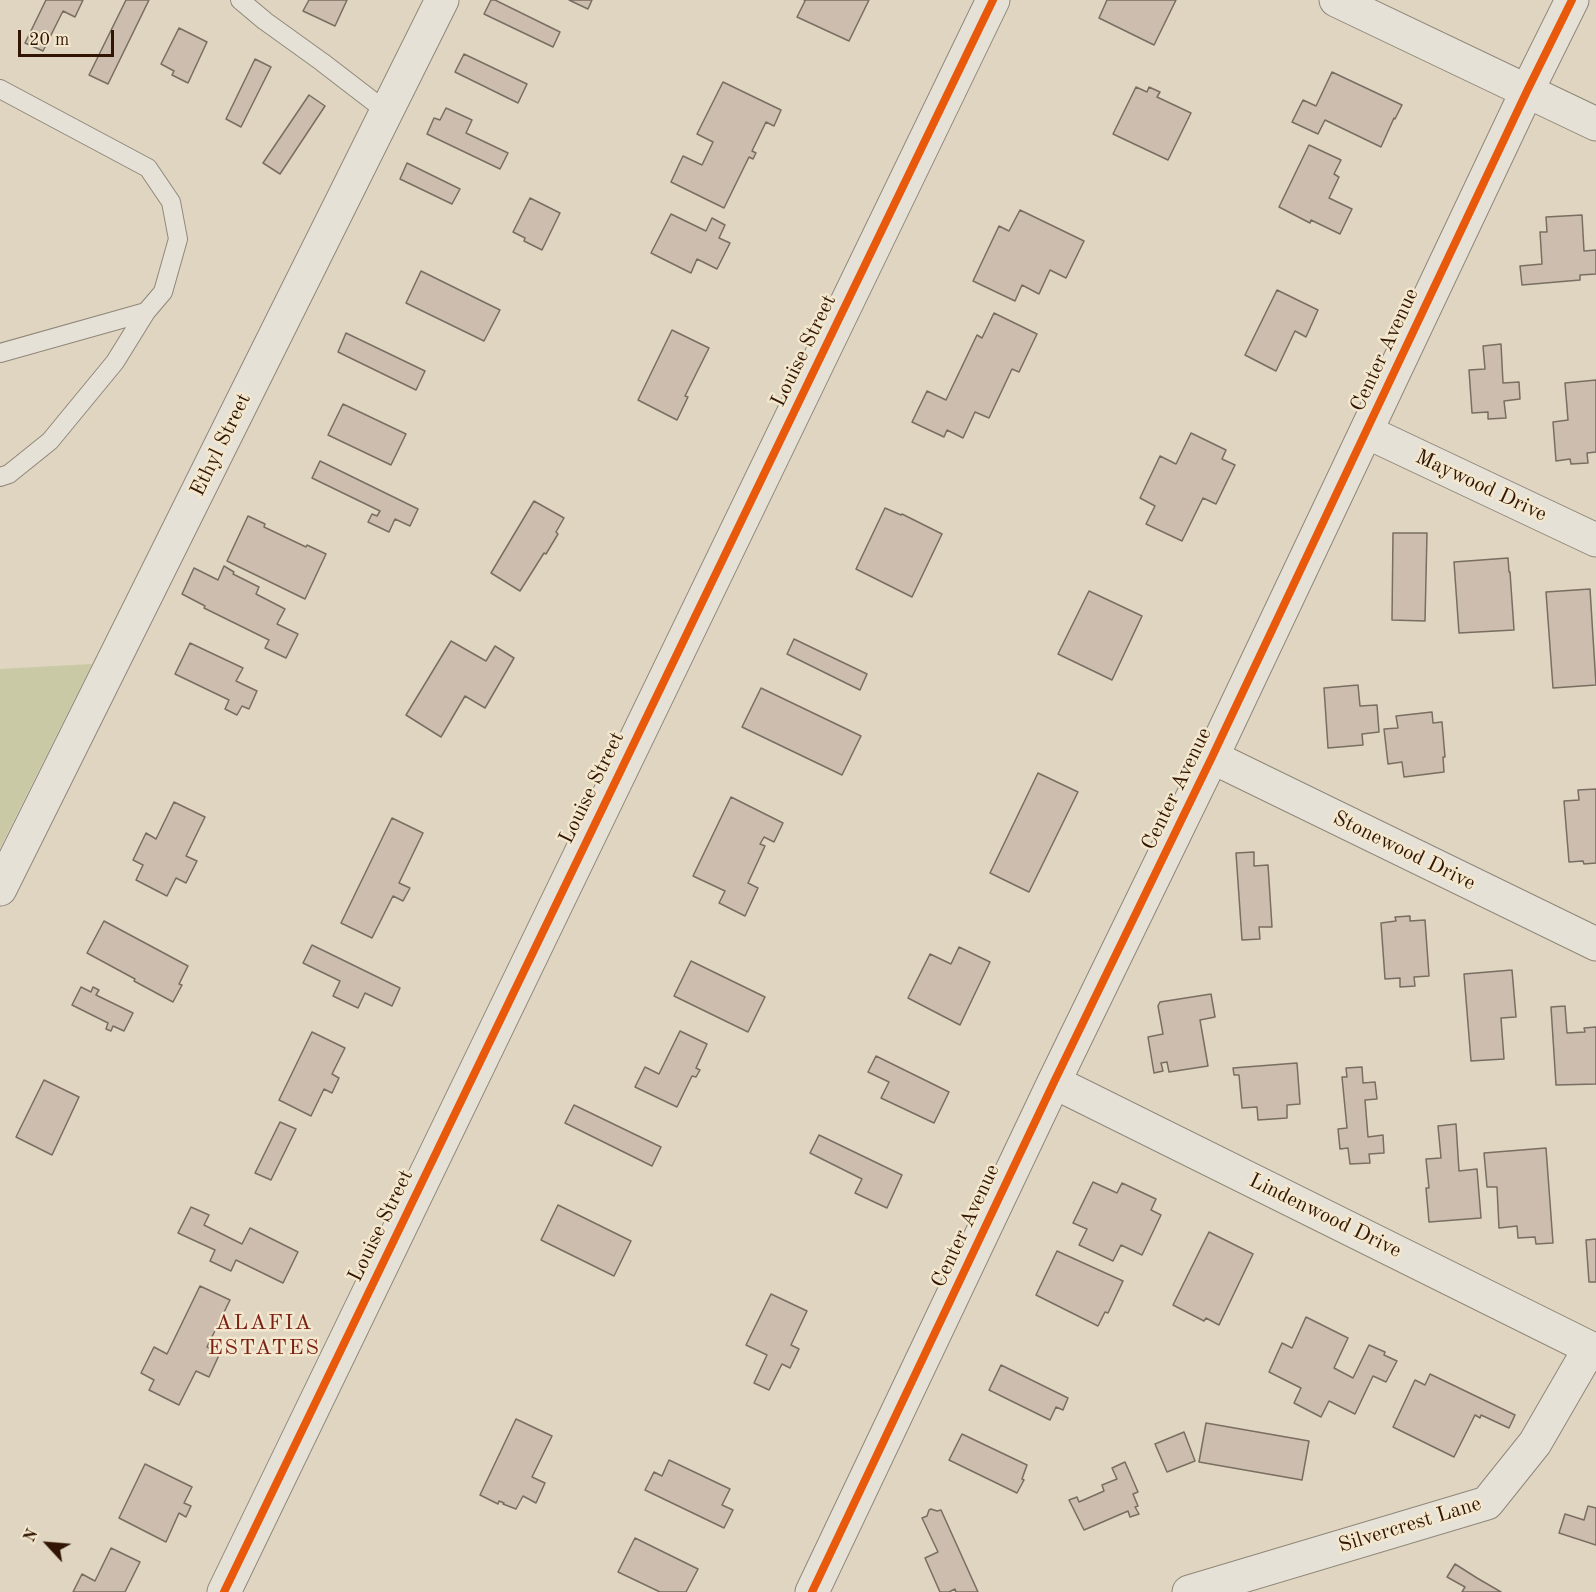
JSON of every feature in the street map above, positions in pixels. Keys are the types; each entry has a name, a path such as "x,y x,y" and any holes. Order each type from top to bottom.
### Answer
{"street":[{"name":"Ethyl Street","path":"0,889 442,0"},
{"name":"Louise Street","path":"224,1592 993,0"},
{"path":"1336,0 1596,124"},
{"name":"Center Avenue","path":"812,1592 1572,0"},
{"name":"Maywood Drive","path":"1367,432 1596,540"},
{"name":"Stonewood Drive","path":"1212,757 1596,944"},
{"name":"Lindenwood Drive","path":"1054,1082 1593,1349"},
{"name":"Silvercrest Lane","path":"1189,1592 1488,1503 1535,1443 1593,1349"}],"lane":[{"path":"240,0 387,112"},
{"path":"0,89 148,168 171,202 178,239 163,292 146,312 115,362 50,441 9,474 0,477"},
{"path":"0,353 146,312"}],"green space":[{"path":"92,664 0,848 0,669"}],"building":[{"path":"46,0 83,0 75,17 63,11 43,51 25,43"},
{"path":"126,0 149,0 108,84 89,75"},
{"path":"309,0 347,0 335,26 303,11"},
{"path":"491,0 560,32 553,47 484,14"},
{"path":"569,0 592,0 588,9"},
{"path":"804,0 869,0 849,41 797,17"},
{"path":"1107,0 1176,0 1154,45 1099,18"},
{"path":"179,28 207,42 188,83 172,75 174,71 161,64"},
{"path":"464,54 527,84 518,103 455,72"},
{"path":"255,59 271,67 241,127 226,119"},
{"path":"1332,72 1402,105 1381,147 1325,120 1318,134 1292,122 1303,100 1316,106"},
{"path":"723,82 781,110 774,126 766,122 752,151 756,153 753,159 749,157 724,208 671,182 683,156 702,165 713,142 697,134"},
{"path":"1136,87 1147,92 1149,87 1160,92 1157,97 1191,113 1168,160 1113,134"},
{"path":"309,95 325,106 280,174 263,163"},
{"path":"446,108 472,120 466,133 508,153 500,169 427,134 434,118 440,120"},
{"path":"1309,145 1341,160 1334,174 1339,177 1329,198 1352,209 1340,234 1311,220 1310,223 1279,207"},
{"path":"407,163 460,189 452,204 400,179"},
{"path":"530,198 560,213 542,250 524,241 525,238 513,232"},
{"path":"1020,210 1084,241 1066,278 1050,270 1039,294 1022,285 1015,301 973,281 999,226 1009,231"},
{"path":"671,214 706,231 712,218 725,225 719,238 730,243 717,269 697,259 691,273 651,253"},
{"path":"1582,215 1584,251 1596,250 1596,274 1580,275 1580,280 1522,285 1520,266 1542,264 1540,232 1547,232 1546,217"},
{"path":"421,271 500,310 484,341 406,303"},
{"path":"1277,290 1318,310 1306,337 1295,331 1276,371 1245,355"},
{"path":"994,313 1037,334 1019,372 1012,369 989,418 975,412 963,438 947,430 944,437 912,422 927,391 946,400 977,335 982,338"},
{"path":"672,330 709,348 685,396 688,397 677,420 638,400"},
{"path":"346,333 425,371 416,390 338,352"},
{"path":"1501,344 1503,383 1519,382 1520,399 1504,401 1506,418 1488,419 1488,412 1472,413 1469,370 1485,369 1483,346"},
{"path":"1596,380 1596,452 1587,453 1588,463 1571,464 1570,459 1556,461 1553,422 1568,420 1565,383"},
{"path":"343,404 406,434 391,465 328,435"},
{"path":"1191,433 1226,450 1222,459 1235,465 1216,504 1203,498 1182,541 1146,524 1155,506 1140,498 1160,456 1176,464"},
{"path":"320,461 418,509 410,526 395,519 389,532 368,522 372,514 377,516 380,511 312,478"},
{"path":"534,501 564,518 546,554 544,553 520,591 491,573"},
{"path":"885,508 942,534 912,597 856,569"},
{"path":"248,516 265,524 264,527 326,554 305,599 227,561"},
{"path":"1393,533 1427,533 1425,621 1392,620"},
{"path":"1508,558 1514,630 1459,633 1454,562"},
{"path":"224,566 234,572 233,574 259,587 256,594 285,609 277,624 298,634 286,658 265,648 269,640 204,608 205,606 182,594 194,568 218,580"},
{"path":"1590,589 1596,685 1553,688 1546,592"},
{"path":"1089,591 1142,616 1112,680 1058,654"},
{"path":"794,639 867,674 860,690 787,654"},
{"path":"451,641 486,661 495,646 514,658 485,708 465,696 441,737 406,715"},
{"path":"190,643 243,668 236,681 257,691 249,709 242,706 237,715 225,709 229,700 175,674"},
{"path":"1358,685 1360,706 1377,705 1379,732 1362,734 1363,745 1328,748 1324,688"},
{"path":"761,688 861,736 842,775 742,727"},
{"path":"1432,712 1433,723 1442,722 1444,772 1404,777 1402,762 1388,764 1384,729 1398,728 1396,716"},
{"path":"1038,773 1078,792 1029,892 990,873"},
{"path":"1596,789 1596,863 1569,862 1564,801 1579,800 1578,790"},
{"path":"731,797 783,823 774,842 764,837 760,844 765,846 748,883 758,888 745,916 719,903 725,891 693,876"},
{"path":"174,802 205,817 186,856 197,861 186,883 176,878 167,896 136,880 143,865 133,860 146,833 156,839"},
{"path":"392,818 423,833 399,883 410,888 403,901 393,896 372,938 341,923"},
{"path":"1254,852 1254,866 1268,865 1272,927 1259,927 1260,939 1242,940 1236,853"},
{"path":"1410,916 1410,921 1425,920 1429,976 1414,977 1415,986 1400,987 1400,978 1385,979 1381,923 1396,921 1395,917"},
{"path":"104,921 188,966 173,1002 87,953"},
{"path":"312,945 400,988 392,1006 365,993 358,1008 333,996 340,981 303,963"},
{"path":"959,947 990,962 960,1025 908,998 930,954 951,964"},
{"path":"691,961 765,997 748,1032 674,996"},
{"path":"1512,970 1516,1017 1501,1018 1504,1059 1471,1061 1464,974"},
{"path":"81,987 91,992 93,987 99,990 96,995 133,1013 124,1031 113,1026 111,1031 106,1029 108,1023 72,1005"},
{"path":"1211,994 1215,1017 1200,1020 1208,1066 1169,1072 1167,1062 1161,1063 1163,1071 1154,1073 1148,1037 1163,1034 1158,1006 1160,1002"},
{"path":"1565,1006 1567,1033 1585,1032 1584,1028 1596,1027 1596,1084 1556,1085 1551,1007"},
{"path":"680,1031 707,1044 696,1068 700,1070 696,1077 692,1076 677,1107 635,1087 645,1067 659,1074"},
{"path":"312,1032 345,1048 332,1074 339,1078 332,1093 324,1089 311,1116 279,1100"},
{"path":"876,1056 949,1092 934,1123 881,1098 889,1082 868,1072"},
{"path":"1297,1063 1300,1104 1287,1105 1287,1118 1258,1120 1257,1107 1242,1108 1239,1075 1234,1075 1233,1068"},
{"path":"1362,1067 1363,1083 1375,1082 1377,1099 1365,1100 1368,1137 1383,1135 1384,1153 1369,1154 1370,1163 1350,1164 1348,1148 1340,1149 1338,1129 1347,1128 1342,1077 1347,1077 1346,1068"},
{"path":"44,1080 79,1097 52,1155 16,1137"},
{"path":"574,1105 661,1147 652,1166 565,1123"},
{"path":"280,1122 296,1129 271,1180 255,1173"},
{"path":"1456,1124 1459,1171 1477,1169 1481,1218 1429,1222 1426,1159 1441,1158 1438,1126"},
{"path":"819,1135 902,1175 887,1208 855,1193 862,1179 810,1153"},
{"path":"1546,1148 1553,1243 1536,1244 1535,1237 1518,1238 1517,1226 1499,1228 1497,1187 1487,1187 1484,1153"},
{"path":"1093,1182 1117,1193 1122,1183 1156,1199 1151,1210 1161,1215 1142,1255 1121,1245 1113,1261 1079,1245 1087,1229 1073,1223"},
{"path":"558,1205 631,1241 614,1276 541,1240"},
{"path":"191,1207 209,1215 204,1225 242,1244 250,1228 298,1252 283,1283 236,1260 231,1271 210,1261 215,1250 178,1233"},
{"path":"1209,1232 1253,1254 1219,1325 1206,1318 1204,1321 1173,1305"},
{"path":"1596,1239 1596,1282 1589,1282 1586,1240"},
{"path":"1057,1251 1123,1281 1108,1313 1105,1312 1098,1326 1036,1295"},
{"path":"200,1286 230,1300 207,1347 220,1353 209,1377 196,1371 179,1405 149,1390 154,1380 141,1373 154,1347 167,1354"},
{"path":"771,1294 807,1311 791,1345 799,1349 790,1368 782,1364 769,1390 754,1383 767,1355 746,1345"},
{"path":"1306,1317 1348,1338 1334,1368 1353,1378 1369,1345 1385,1352 1384,1355 1397,1361 1386,1382 1373,1376 1355,1414 1329,1401 1321,1417 1294,1403 1301,1388 1269,1372 1282,1343 1292,1348"},
{"path":"1001,1365 1068,1398 1063,1410 1056,1407 1050,1420 989,1390"},
{"path":"1430,1374 1515,1415 1509,1428 1481,1415 1480,1418 1475,1415 1454,1457 1393,1427 1415,1380 1425,1385"},
{"path":"516,1419 552,1436 532,1477 545,1483 536,1503 523,1496 516,1509 499,1501 498,1504 480,1495"},
{"path":"1206,1423 1309,1441 1302,1480 1199,1462"},
{"path":"1184,1432 1195,1461 1167,1472 1155,1444"},
{"path":"962,1434 1027,1465 1022,1479 1024,1480 1017,1493 949,1460"},
{"path":"669,1460 730,1489 722,1505 733,1510 724,1528 645,1490 654,1472 662,1476"},
{"path":"1125,1462 1138,1492 1133,1494 1138,1506 1135,1507 1139,1514 1130,1517 1128,1511 1084,1530 1069,1500 1077,1497 1079,1502 1104,1491 1102,1485 1117,1479 1112,1468"},
{"path":"145,1464 192,1487 184,1503 191,1506 186,1517 179,1513 166,1542 119,1518"},
{"path":"1588,1506 1596,1508 1596,1545 1559,1533 1565,1514 1584,1520"},
{"path":"931,1509 941,1510 978,1592 956,1592 955,1589 940,1592 925,1558 938,1552 922,1518 927,1516"},
{"path":"635,1538 698,1569 686,1592 660,1592 618,1572"},
{"path":"111,1548 140,1562 125,1592 73,1592 82,1574 95,1581"},
{"path":"1455,1564 1501,1592 1462,1592 1465,1587 1447,1577"}],"cycle path":[{"path":"224,1592 993,0"},
{"path":"812,1592 1572,0"}],"district":[{"name":"ALAFIA ESTATES","path":"264,1336"}]}
